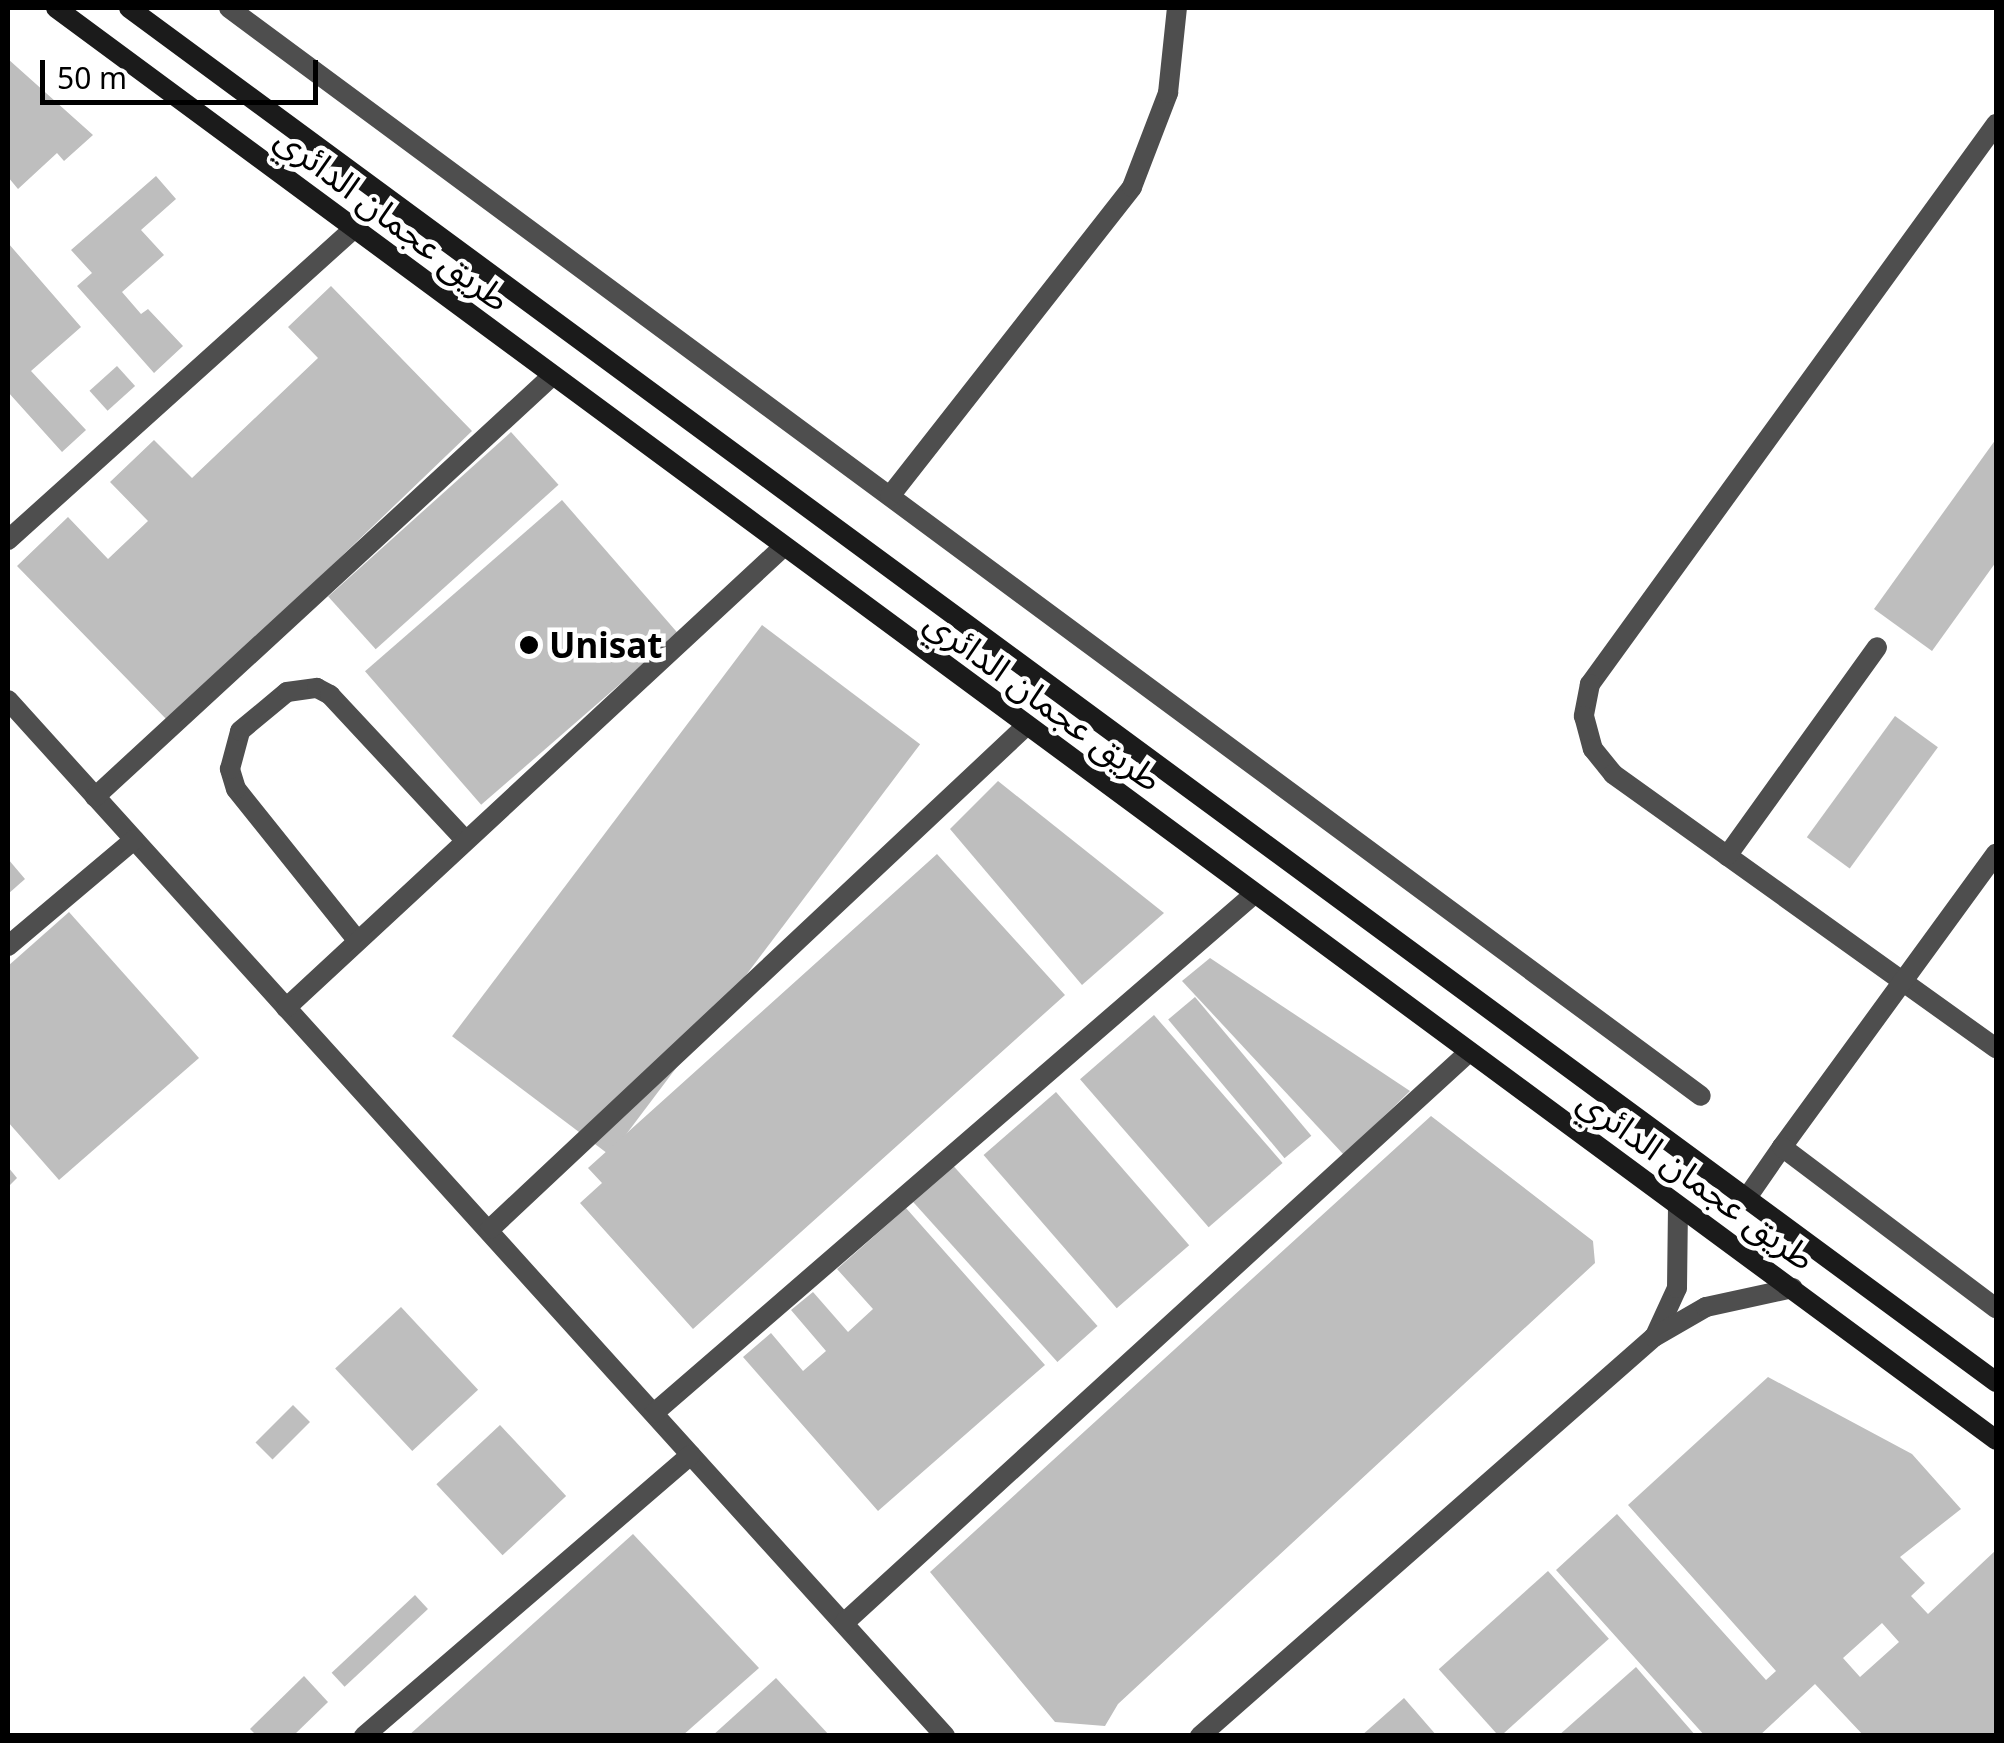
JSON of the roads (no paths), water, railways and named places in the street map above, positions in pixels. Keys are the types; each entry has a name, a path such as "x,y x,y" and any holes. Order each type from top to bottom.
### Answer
{"main road":[{"name":"طريق عجمان الدائري","path":"56,8 782,548 1996,1440"},
{"name":"طريق عجمان الدائري","path":"129,8 1746,1199 1994,1376"}],"street":[{"path":"890,496 1132,187 1168,93 1177,8"},
{"path":"235,9 1701,1096"},
{"path":"1996,124 1590,684 1584,716 1602,762 1996,1048"},
{"path":"8,540 355,228"},
{"path":"94,797 551,377"},
{"path":"286,1008 782,548"},
{"path":"1727,856 1877,647"},
{"path":"358,940 236,788 230,769 240,731 287,692 316,688 465,840"},
{"path":"8,700 946,1736"},
{"path":"490,1229 1026,727"},
{"path":"8,946 134,840"},
{"path":"1746,1199 1996,854"},
{"path":"654,1413 1253,895"},
{"path":"844,1623 1468,1053"},
{"path":"1782,1147 1996,1308"},
{"path":"1654,1338 1677,1288 1678,1206"},
{"path":"1200,1736 1654,1338 1720,1302 1793,1288"},
{"path":"364,1736 692,1455"}],"place":[{"name":"Unisat","path":"529,645"}]}
